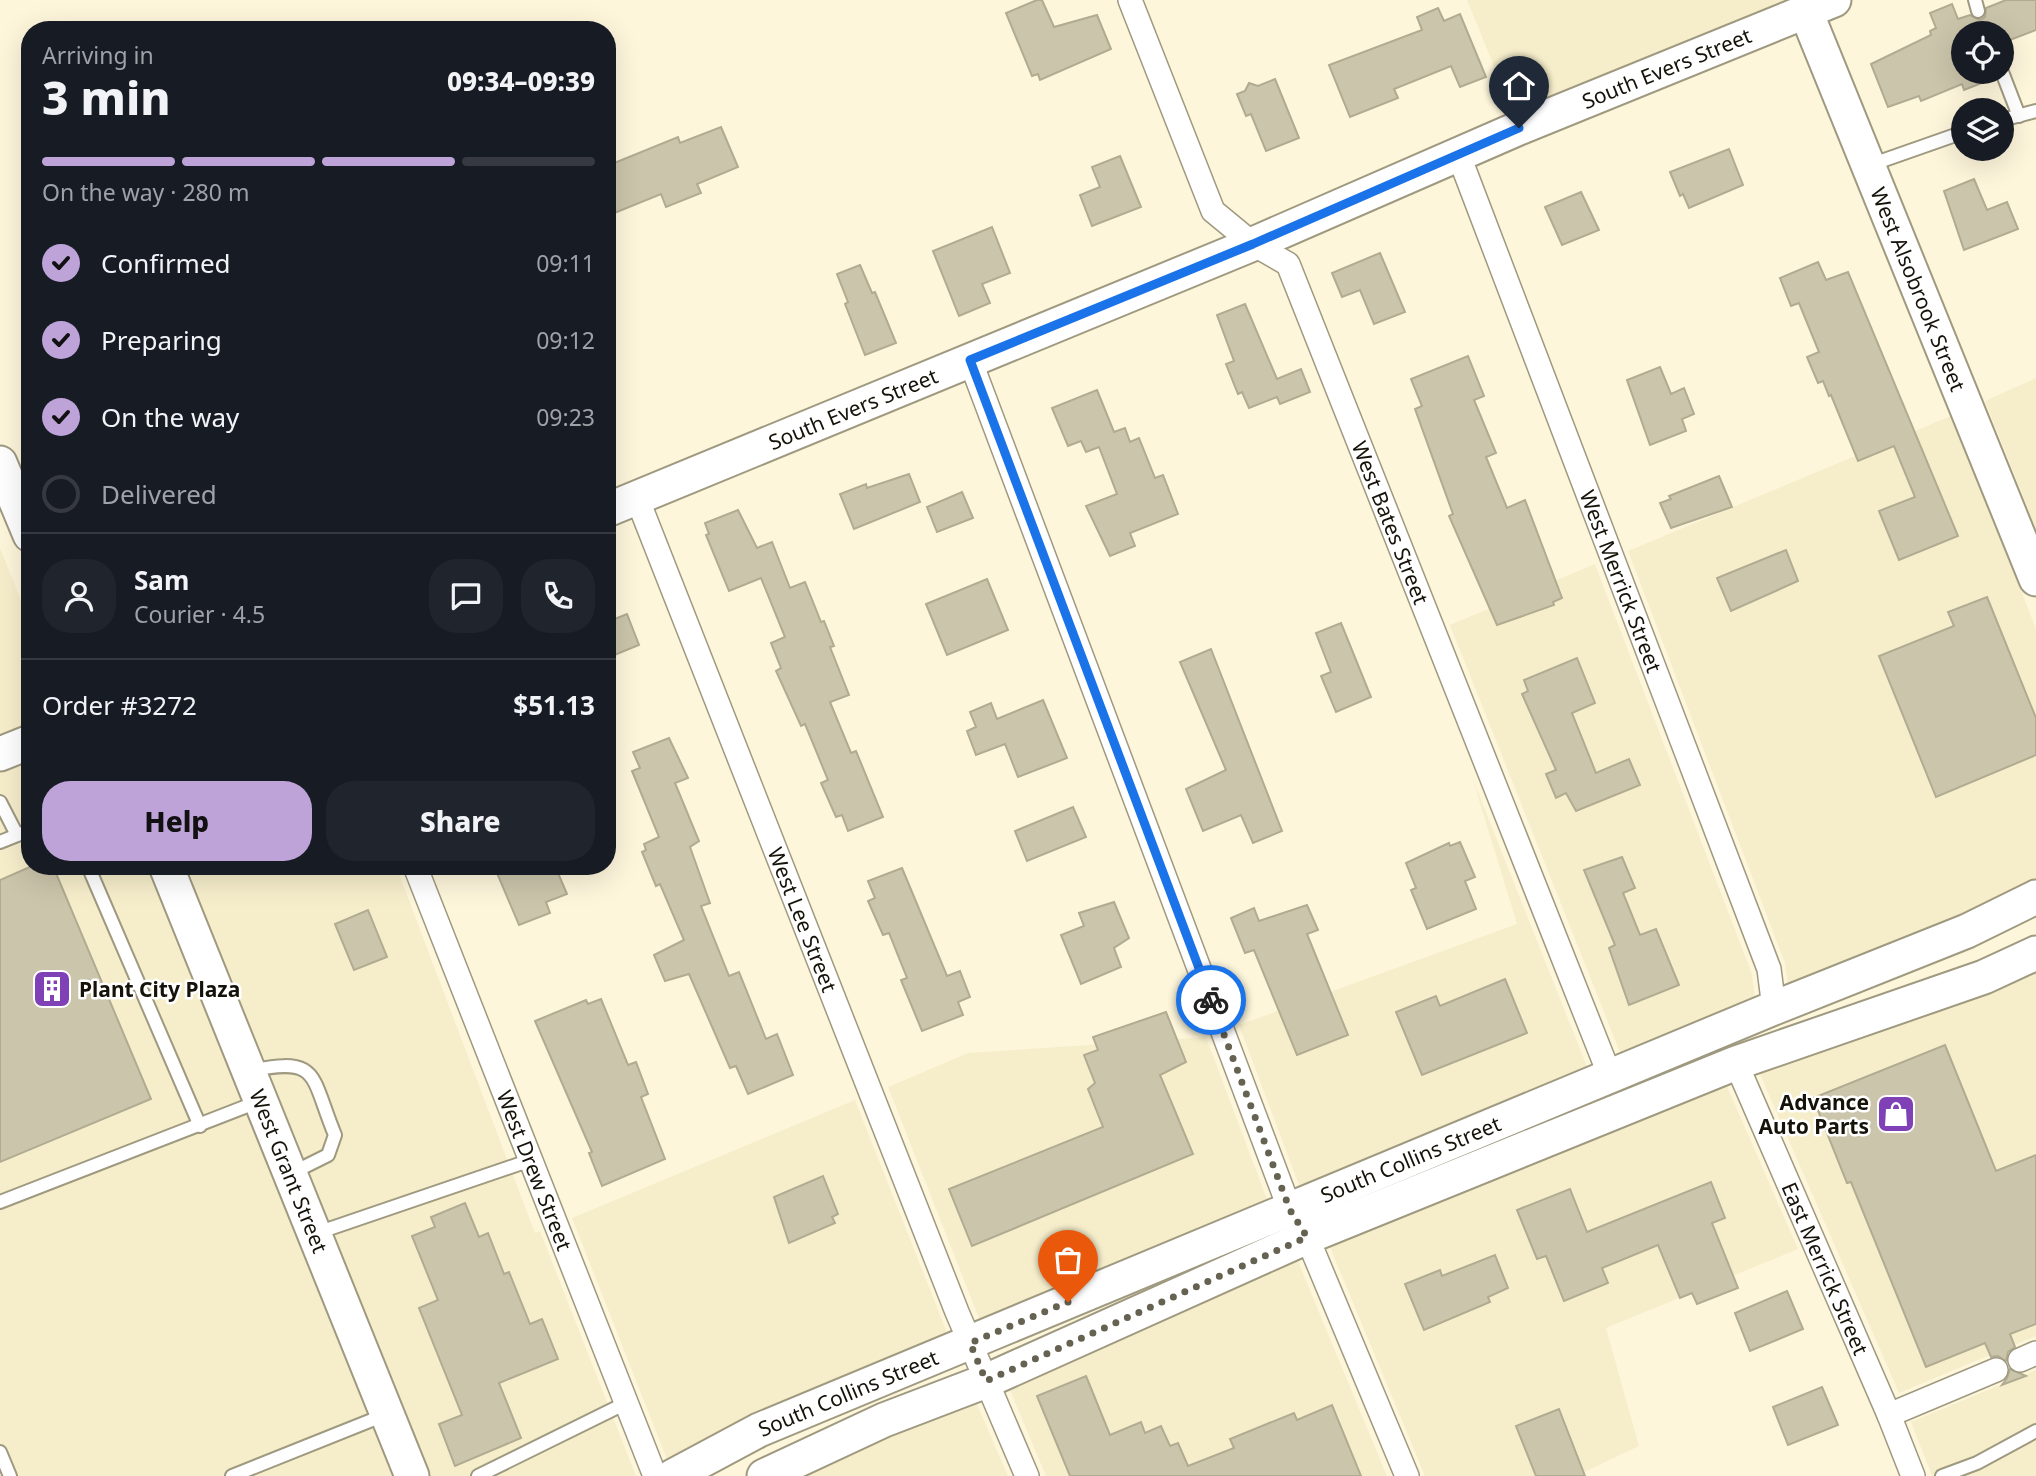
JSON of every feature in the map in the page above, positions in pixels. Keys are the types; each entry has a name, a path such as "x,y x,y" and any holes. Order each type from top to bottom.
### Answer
{"main road":[{"name":"South Evers Street","path":"622,504 1253,244 1814,4"},
{"name":"West Alsobrook Street","path":"1814,4 1869,165 2036,579"},
{"path":"0,463 21,513"},
{"path":"0,754 21,746"},
{"name":"West Grant Street","path":"170,875 412,1476"},
{"name":"South Collins Street","path":"764,1476 884,1420 986,1381 1298,1224 1610,1076 1967,932 2036,897"},
{"path":"1920,999 2036,931"},
{"name":"South Collins Street","path":"674,1476 760,1430 970,1343 1736,1063 1984,977 2036,953"}],"street":[{"name":"West Bates Street","path":"1130,0 1213,211 1253,244 1288,264 1610,1076"},
{"name":"West Merrick Street","path":"1459,156 1769,969 1774,1008"},
{"path":"970,360 1298,1224 1407,1476"},
{"name":"West Lee Street","path":"622,504 1027,1476"},
{"name":"West Drew Street","path":"419,875 655,1476"},
{"name":"East Merrick Street","path":"1736,1063 1913,1476"},
{"path":"1889,1415 1996,1370"}],"lane":[{"path":"2006,84 2019,116"},
{"path":"2014,117 2036,111"},
{"path":"1869,165 1951,137"},
{"path":"0,802 21,829"},
{"path":"0,842 21,834"},
{"path":"92,875 200,1126"},
{"path":"0,1202 200,1126 288,1064 309,1071 335,1135 328,1155 290,1174"},
{"path":"314,1234 531,1160"},
{"path":"478,1476 626,1403"},
{"path":"232,1476 387,1414"},
{"path":"1942,1476 1977,1463 2036,1432"},
{"path":"0,1452 10,1476"}],"shaded area":[{"path":"1467,0 1801,0 1519,128"},
{"path":"2036,378 2036,529 1985,401"},
{"path":"1953,415 2036,629 2036,880 1960,917 1788,985 1785,963 1628,551"},
{"path":"0,548 21,600 21,729 0,738"},
{"path":"1595,564 1752,974 1755,999 1621,1055 1450,625"},
{"path":"21,763 21,875 151,875 393,1476 0,1476 0,771"},
{"path":"1472,777 1588,1069 1300,1188 1239,1025 1517,924"},
{"path":"188,875 399,875 535,1233 540,1231 636,1476 431,1476"},
{"path":"2036,970 2036,1336 1899,1393 1759,1072 1912,1018 1914,1021"},
{"path":"1206,1037 1268,1202 980,1321 888,1087 968,1053"},
{"path":"1726,1084 1798,1249 1606,1328 1639,1446 1576,1476 1425,1476 1329,1245"},
{"path":"855,1100 948,1335 668,1462 572,1218"},
{"path":"1297,1259 1387,1476 1046,1476 1009,1388"},
{"path":"2036,1370 2036,1476 1932,1476 1911,1422"},
{"path":"976,1402 1008,1476 802,1476 890,1434"}],"building":[{"path":"1042,0 1054,27 1097,15 1111,49 1040,80 1038,74 1032,76 1006,13"},
{"path":"2006,0 2036,0 2036,30 2014,38 2014,21 1951,21 1951,84 1962,84 1921,101 1919,96 1888,107 1871,64 1931,35 1930,31 1936,28 1930,13 1952,4 1958,19 1970,15 1980,20 1985,17 1986,8"},
{"path":"1438,8 1444,21 1460,14 1486,77 1460,87 1451,66 1394,89 1398,98 1350,117 1329,65 1422,30 1417,17"},
{"path":"1275,79 1299,138 1266,151 1251,114 1246,116 1237,94 1245,91 1249,83 1258,86"},
{"path":"1962,84 1979,84 1964,90"},
{"path":"721,127 738,167 697,184 701,193 666,207 661,194 616,212 616,162 678,137 680,143"},
{"path":"1729,149 1743,185 1689,208 1683,194 1680,196 1670,172"},
{"path":"1120,156 1141,207 1092,226 1080,195 1100,187 1092,167"},
{"path":"1974,179 1987,210 2007,202 2018,229 1964,250 1944,191"},
{"path":"1581,192 1599,230 1562,245 1545,207"},
{"path":"992,227 1010,273 982,284 990,303 959,316 933,251"},
{"path":"1380,253 1405,312 1374,324 1360,290 1342,297 1332,273"},
{"path":"1818,262 1826,280 1848,272 1958,536 1899,560 1879,511 1915,497 1894,446 1858,461 1831,395 1829,396 1823,381 1818,383 1807,357 1819,352 1799,303 1791,306 1780,278"},
{"path":"860,265 872,293 875,292 896,343 865,355 845,304 848,302 837,274"},
{"path":"1245,304 1277,379 1301,369 1310,392 1280,404 1277,397 1249,408 1242,392 1238,394 1226,364 1234,361 1217,315"},
{"path":"1468,356 1484,396 1474,400 1496,453 1486,457 1507,508 1525,500 1562,598 1553,602 1554,605 1497,625 1449,516 1453,514 1415,409 1422,406 1411,379"},
{"path":"1660,367 1671,394 1684,388 1694,414 1682,419 1686,431 1650,445 1627,380"},
{"path":"1097,390 1114,432 1125,428 1130,442 1139,438 1155,478 1163,475 1178,514 1130,533 1135,546 1110,556 1086,506 1117,494 1099,447 1086,452 1081,441 1068,446 1052,408"},
{"path":"909,474 920,502 854,529 840,494 866,484 867,488"},
{"path":"1719,476 1732,507 1671,528 1660,503 1671,499 1669,496"},
{"path":"962,492 973,518 937,532 927,507"},
{"path":"738,510 757,548 772,542 790,588 805,582 821,622 824,621 834,646 830,647 849,695 830,702 851,753 856,751 883,817 848,831 842,815 836,817 821,783 828,780 805,724 801,726 776,671 781,668 771,643 785,637 761,578 729,591 706,535 709,534 705,523"},
{"path":"1786,550 1798,581 1731,611 1717,578"},
{"path":"987,579 1008,630 947,655 926,604"},
{"path":"1987,597 2036,718 2036,755 1936,797 1879,656 1954,626 1948,612"},
{"path":"627,614 639,645 616,654 616,618"},
{"path":"1341,623 1371,697 1336,712 1321,676 1331,672 1316,633"},
{"path":"1211,649 1282,831 1253,843 1241,815 1203,831 1186,789 1226,770 1180,662"},
{"path":"1577,658 1595,703 1572,713 1596,773 1629,759 1640,785 1576,811 1566,793 1556,798 1546,774 1556,770 1522,694 1528,691 1524,680"},
{"path":"1043,700 1067,758 1018,777 1005,744 976,755 967,731 976,727 970,712 991,703 997,719"},
{"path":"669,738 688,778 675,783 699,841 690,847 710,903 701,906 729,976 739,972 766,1039 777,1034 793,1075 748,1094 736,1066 730,1068 689,974 665,981 654,955 684,940 660,884 656,886 642,852 646,850 644,844 659,837 632,771 640,768 633,752"},
{"path":"1073,807 1086,837 1027,861 1015,831"},
{"path":"1460,842 1475,877 1465,881 1476,909 1427,929 1411,890 1416,888 1406,863 1449,843 1450,846"},
{"path":"1622,857 1635,888 1623,893 1640,935 1656,929 1679,985 1629,1005 1609,948 1615,945 1584,870"},
{"path":"902,868 947,976 960,971 970,997 958,1002 963,1015 922,1031 901,980 907,978 889,933 883,935 868,901 875,898 868,881"},
{"name":"Plant City Plaza","path":"21,871 21,875 57,875 151,1099 0,1162 0,880"},
{"path":"498,875 559,875 567,894 546,902 550,913 519,925"},
{"path":"1114,902 1129,938 1114,948 1121,967 1081,984 1061,935 1084,926 1079,913"},
{"path":"1307,905 1318,930 1307,934 1348,1035 1297,1055 1254,950 1245,953 1231,918 1254,908 1259,921"},
{"path":"368,910 387,957 354,970 335,924"},
{"path":"1505,979 1527,1033 1422,1075 1396,1012 1436,996 1440,1006"},
{"path":"601,999 628,1065 636,1062 648,1094 641,1097 665,1159 602,1186 589,1153 592,1152 535,1021 586,1000 588,1004"},
{"path":"1166,1012 1186,1062 1160,1075 1193,1154 972,1246 949,1189 1103,1127 1088,1089 1095,1083 1084,1055 1098,1050 1093,1037"},
{"path":"1945,1045 1996,1171 2036,1155 2036,1324 2010,1334 2015,1347 2008,1352 2006,1361 1998,1356 1991,1357 1985,1343 1926,1367 1851,1182 1847,1183 1813,1098"},
{"path":"823,1176 838,1214 832,1217 835,1223 789,1243 774,1197"},
{"path":"1711,1182 1725,1218 1712,1223 1738,1288 1697,1304 1692,1293 1680,1298 1658,1245 1602,1268 1608,1283 1564,1301 1546,1256 1537,1259 1517,1210 1570,1189 1587,1232"},
{"path":"465,1203 479,1237 488,1233 504,1274 509,1272 530,1324 542,1319 558,1359 499,1383 521,1438 455,1466 439,1424 462,1415 419,1308 438,1300 412,1236 435,1227 431,1217"},
{"path":"1495,1255 1508,1288 1488,1297 1490,1302 1424,1330 1405,1284 1440,1270 1442,1276"},
{"path":"1787,1291 1803,1329 1750,1351 1735,1313"},
{"path":"2010,1369 2026,1376 2002,1385 2007,1378"},
{"path":"1086,1376 1110,1435 1141,1422 1145,1433 1161,1426 1170,1446 1178,1443 1188,1466 1234,1448 1230,1439 1294,1413 1297,1420 1332,1405 1361,1476 1070,1476 1037,1396"},
{"path":"1822,1387 1838,1425 1788,1445 1773,1407"},
{"path":"1559,1409 1585,1476 1536,1476 1516,1426"}],"way so far":[{"path":"1068,1302 970,1343 986,1381 1307,1237 1290,1210 1211,1000"}],"place":[{"name":"Plant City Plaza","path":"52,989"},
{"name":"Advance Auto Parts","path":"1896,1114"}],"route":[{"path":"1211,1000 970,360 1253,244 1519,128"}]}
